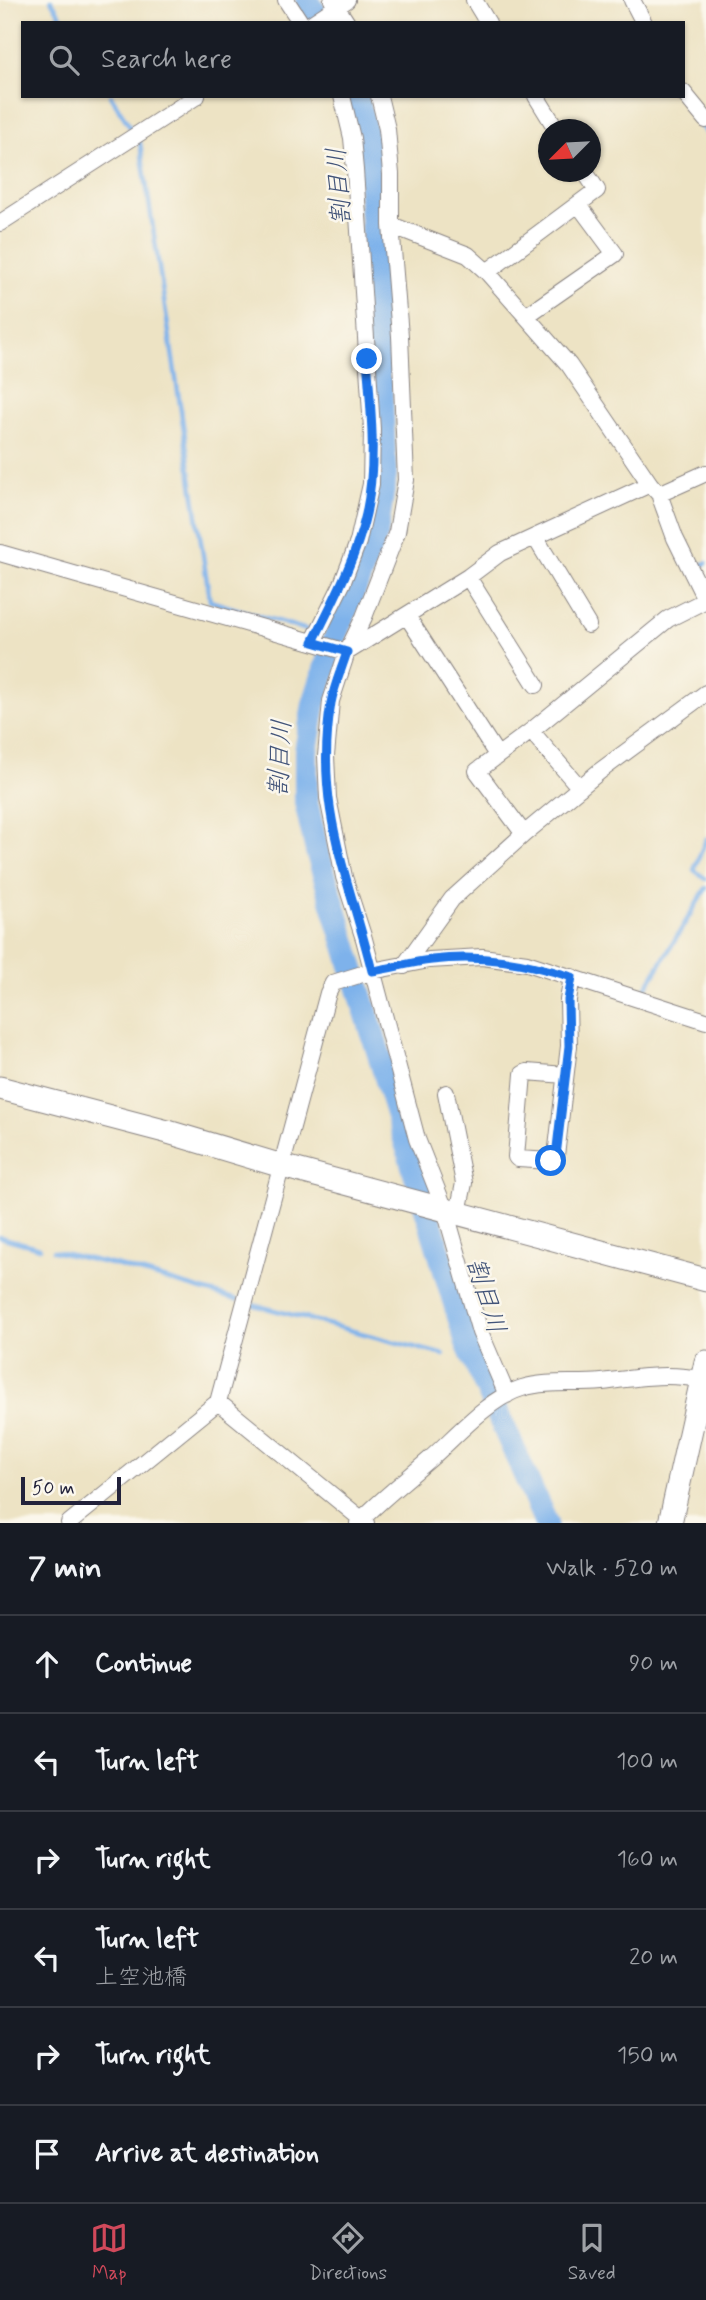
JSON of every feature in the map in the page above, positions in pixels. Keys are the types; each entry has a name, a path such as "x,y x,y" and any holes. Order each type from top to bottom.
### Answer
{"street":[{"path":"286,0 300,21"},
{"path":"474,0 487,21"},
{"path":"632,0 643,21"},
{"path":"316,21 336,5 346,21"},
{"path":"685,94 706,120"},
{"path":"0,223 194,98"},
{"path":"313,642 358,542 371,484 372,429 357,194 352,138 342,98"},
{"path":"379,98 387,129 391,174 391,225 400,323 406,480 397,532 364,618 347,652 331,701 326,777 337,845 417,1139 452,1211 480,1332 507,1395"},
{"path":"537,98 551,119"},
{"path":"487,272 597,190 592,182"},
{"path":"526,316 615,254 578,204"},
{"path":"391,225 468,255 487,272 569,365 655,489 675,538 706,601 668,619 531,731 477,771 524,834"},
{"path":"0,553 347,652 468,577 500,552 655,489 706,473"},
{"path":"535,537 588,625"},
{"path":"468,577 536,685"},
{"path":"407,616 498,755"},
{"path":"404,966 452,899 580,788 706,693"},
{"path":"531,731 580,788"},
{"path":"69,1523 218,1402 328,993 333,983 429,960 482,957 527,963 706,1021"},
{"path":"565,1075 523,1074 516,1157 518,1159 551,1161 556,1156 569,1046 568,1000 572,977"},
{"path":"0,1088 706,1280"},
{"path":"446,1093 464,1183 452,1211"},
{"path":"218,1402 362,1522 482,1412 520,1389 541,1383 585,1384 652,1376 687,1377 704,1371"},
{"path":"670,1523 704,1371"}],"waterway":[{"path":"51,0 64,21"},
{"name":"割目川","path":"307,0 321,21"},
{"path":"112,98 140,143 210,601 307,630"},
{"name":"割目川","path":"357,98 368,141 385,475 376,535 335,638 314,704 306,751 306,802 317,851 467,1343 546,1523"},
{"path":"698,123 706,133"},
{"path":"694,569 706,563"},
{"name":"割目川","path":"329,637 335,638"},
{"path":"706,839 694,870 706,879"},
{"path":"643,993 706,888"},
{"path":"0,1237 40,1248"},
{"path":"53,1251 119,1266 237,1300"},
{"path":"251,1304 444,1355"},
{"path":"460,1349 467,1343"}],"route":[{"path":"367,359 372,429 371,484 366,515 341,583 313,642 347,652 331,701 326,756 328,798 344,877 365,939 372,971 429,960 482,957 527,963 572,977 568,1000 569,1046 556,1156 551,1161"}]}
